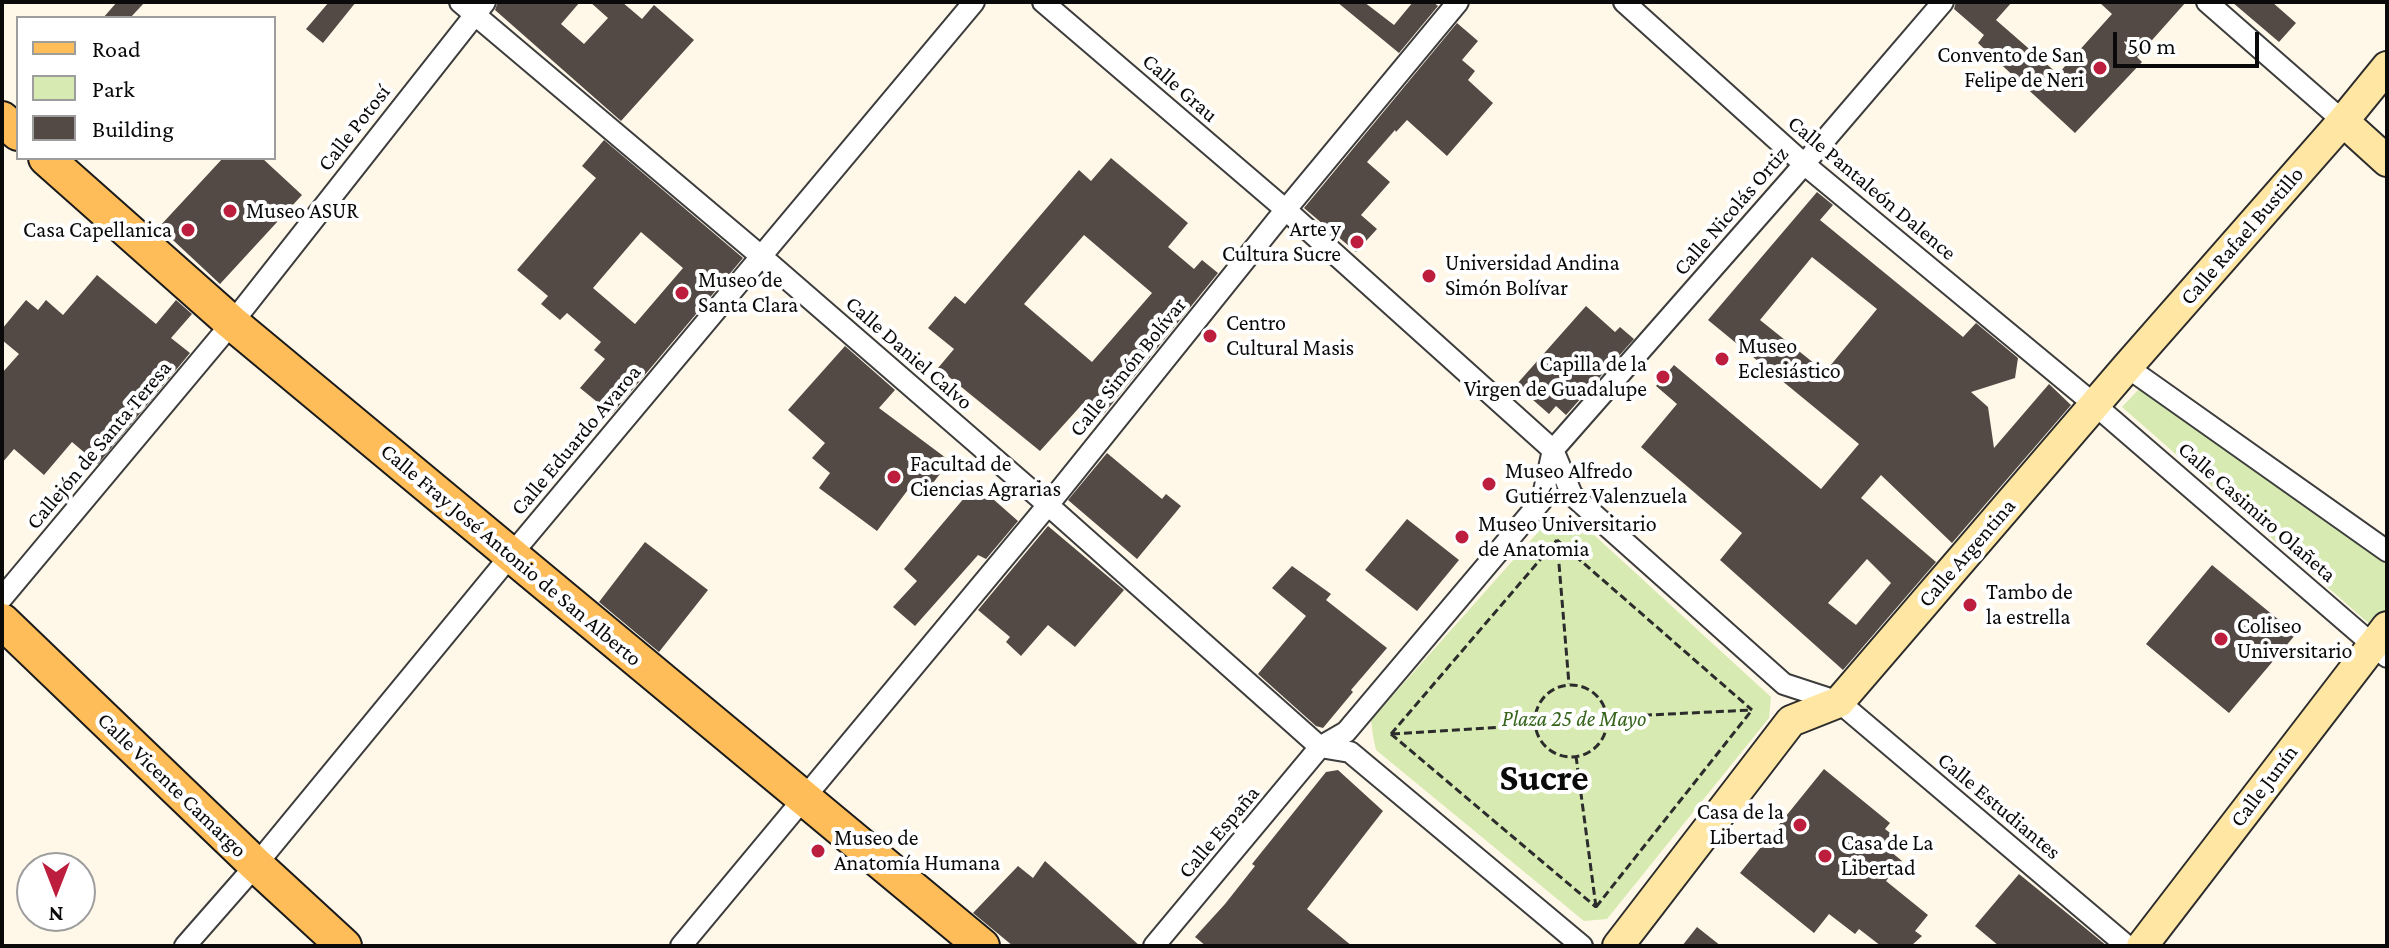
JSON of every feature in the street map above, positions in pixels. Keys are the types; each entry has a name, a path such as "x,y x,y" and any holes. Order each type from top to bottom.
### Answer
{"main road":[{"name":"Calle Rafael Bustillo","path":"2095,405 2387,67"},
{"path":"2343,121 2387,161"},
{"name":"Calle Fray José Antonio de San Alberto","path":"48,160 232,323 982,946"},
{"name":"Calle Argentina","path":"1839,702 2095,405"},
{"name":"Calle Vicente Camargo","path":"2,621 344,946"},
{"name":"Calle Junín","path":"2142,946 2382,643"},
{"path":"1618,946 1791,721 1839,702"}],"street":[{"name":"Calle Eduardo Avaroa","path":"185,946 256,865 974,2"},
{"name":"Calle Grau","path":"1043,2 1286,210 1553,450"},
{"name":"Calle Simón Bolívar","path":"681,946 1048,505 1458,2"},
{"name":"Calle Pantaleón Dalence","path":"1624,2 1804,164 2095,405"},
{"name":"Calle Nicolás Ortiz","path":"1553,450 1943,2"},
{"path":"2207,2 2343,121"},
{"name":"Calle Daniel Calvo","path":"473,6 1048,505 1320,747"},
{"name":"Calle Potosí","path":"232,323 473,6"},
{"name":"Callejón de Santa Teresa","path":"2,598 232,323"},
{"name":"Calle Casimiro Olañeta","path":"2127,367 2387,551"},
{"name":"Calle Casimiro Olañeta","path":"2095,405 2382,643"},
{"path":"1553,450 1572,495 1784,684 1839,702"},
{"path":"1320,747 1346,732 1542,500 1553,450"},
{"name":"Calle Estudiantes","path":"1839,702 2127,946"},
{"path":"1320,747 1350,752 1582,946"},
{"name":"Calle España","path":"1154,946 1320,747"}],"path":[{"path":"1557,540 1569,685"},
{"path":"1557,540 1752,710"},
{"path":"1391,734 1557,540"},
{"path":"1569,685 1590,690 1604,706 1607,717 1603,738 1586,753 1576,756 1554,752 1545,745 1536,725 1536,713 1548,693 1569,685"},
{"path":"1607,717 1752,710"},
{"path":"1596,907 1752,710"},
{"path":"1391,734 1536,725"},
{"path":"1391,734 1596,907"},
{"path":"1576,756 1596,907"}],"green space":[{"path":"2140,388 2387,561 2387,619 2374,628 2122,407"},
{"name":"Plaza 25 de Mayo","path":"1547,522 1581,523 1771,697 1769,718 1607,919 1584,921 1376,750 1373,736 1371,720"}],"building":[{"path":"117,2 145,2 132,16 105,16"},
{"path":"329,2 356,2 323,43 306,29"},
{"path":"498,2 580,2 561,24 584,44 608,18 590,2 622,2 642,19 654,5 694,40 621,121 495,10"},
{"path":"1337,2 1364,2 1394,25 1413,2 1433,2 1438,6 1399,53"},
{"name":"Convento de San Felipe de Neri","path":"1956,2 2012,2 1996,20 2058,74 2112,14 2099,2 2186,2 2137,57 2142,62 2075,133 1978,43 1984,35 1954,9"},
{"path":"2232,2 2272,2 2296,23 2279,42"},
{"path":"1457,23 1478,41 1462,60 1475,71 1468,80 1493,103 1447,156 1407,120 1395,130 1367,162 1390,182 1361,215 1377,229 1356,252 1304,208"},
{"path":"604,140 743,258 612,414 580,388 605,359 594,350 601,342 567,313 560,320 541,304 548,296 517,270 596,178 582,166","holes":["641,232 683,268 635,324 593,288"]},
{"path":"1111,158 1188,223 1168,247 1194,269 1202,260 1218,273 1103,415 1086,400 1040,451 938,368 954,349 928,328 955,296 965,304 1079,170 1091,181","holes":["1084,235 1152,293 1092,362 1024,304"]},
{"name":"Museo ASUR","path":"221,160 264,160 302,195 220,284 159,227"},
{"path":"1817,192 1833,205 1820,220 1963,337 1976,323 2018,358 2015,378 1971,392 1988,407 1994,448 2049,384 2071,405 1952,543 1881,475 1861,498 1936,562 1843,670 1720,560 1742,533 1641,447 1677,404 1656,386 1674,365 1821,489 1859,444 1708,320","holes":["1812,257 1877,309 1825,372 1760,320","1867,559 1891,583 1856,625 1828,603"]},
{"path":"97,275 156,324 176,300 192,314 171,338 190,353 98,464 72,442 44,475 14,449 2,463 2,373 19,354 2,340 2,329 26,300 38,310 46,300 63,315"},
{"path":"1586,306 1615,332 1620,327 1634,339 1566,415 1556,406 1549,414 1516,385"},
{"path":"845,346 895,390 879,408 950,461 929,488 916,479 877,531 819,488 830,473 812,458 825,443 788,410"},
{"path":"1107,453 1162,499 1166,494 1181,506 1137,559 1068,500"},
{"path":"976,484 1018,521 986,559 978,555 915,626 893,607 917,581 904,569"},
{"path":"1407,519 1459,560 1417,611 1365,570"},
{"path":"1048,526 1124,590 1075,647 1048,625 1021,656 1006,642 1010,637 978,610"},
{"path":"645,542 708,590 659,652 599,602"},
{"name":"Coliseo Universitario","path":"2212,565 2296,634 2229,713 2146,644"},
{"path":"1292,566 1331,594 1326,600 1387,648 1323,728 1316,726 1258,674 1306,616 1272,588"},
{"name":"Casa de La Libertad","path":"1824,769 1890,823 1885,829 1899,840 1890,851 1902,861 1886,881 1928,915 1915,931 1922,936 1911,946 1881,946 1859,929 1855,934 1829,914 1814,933 1740,873"},
{"path":"1338,770 1383,811 1307,909 1352,946 1206,946 1195,937 1225,904 1255,866 1252,864 1326,772"},
{"path":"1045,861 1140,946 1013,946 973,913 1018,866 1033,878"},
{"path":"2019,874 2107,946 1999,946 1975,926"},
{"path":"1697,927 1721,946 1682,946"}],"place":[{"name":"Convento de San Felipe de Neri","path":"2100,68"},
{"name":"Museo ASUR","path":"230,211"},
{"name":"Casa Capellanica","path":"188,230"},
{"name":"Arte y Cultura Sucre","path":"1357,242"},
{"name":"Universidad Andina Simón Bolívar","path":"1429,276"},
{"name":"Museo de Santa Clara","path":"682,293"},
{"name":"Centro Cultural Masis","path":"1210,336"},
{"name":"Museo Eclesiástico","path":"1722,359"},
{"name":"Capilla de la Virgen de Guadalupe","path":"1663,377"},
{"name":"Facultad de Ciencias Agrarias","path":"894,477"},
{"name":"Museo Alfredo Gutiérrez Valenzuela","path":"1489,484"},
{"name":"Museo Universitario de Anatomia","path":"1462,537"},
{"name":"Tambo de la estrella","path":"1970,605"},
{"name":"Coliseo Universitario","path":"2221,639"},
{"name":"Casa de la Libertad","path":"1800,825"},
{"name":"Museo de Anatomía Humana","path":"818,851"},
{"name":"Casa de La Libertad","path":"1825,856"}],"district":[{"name":"Sucre","path":"1544,778"}]}
